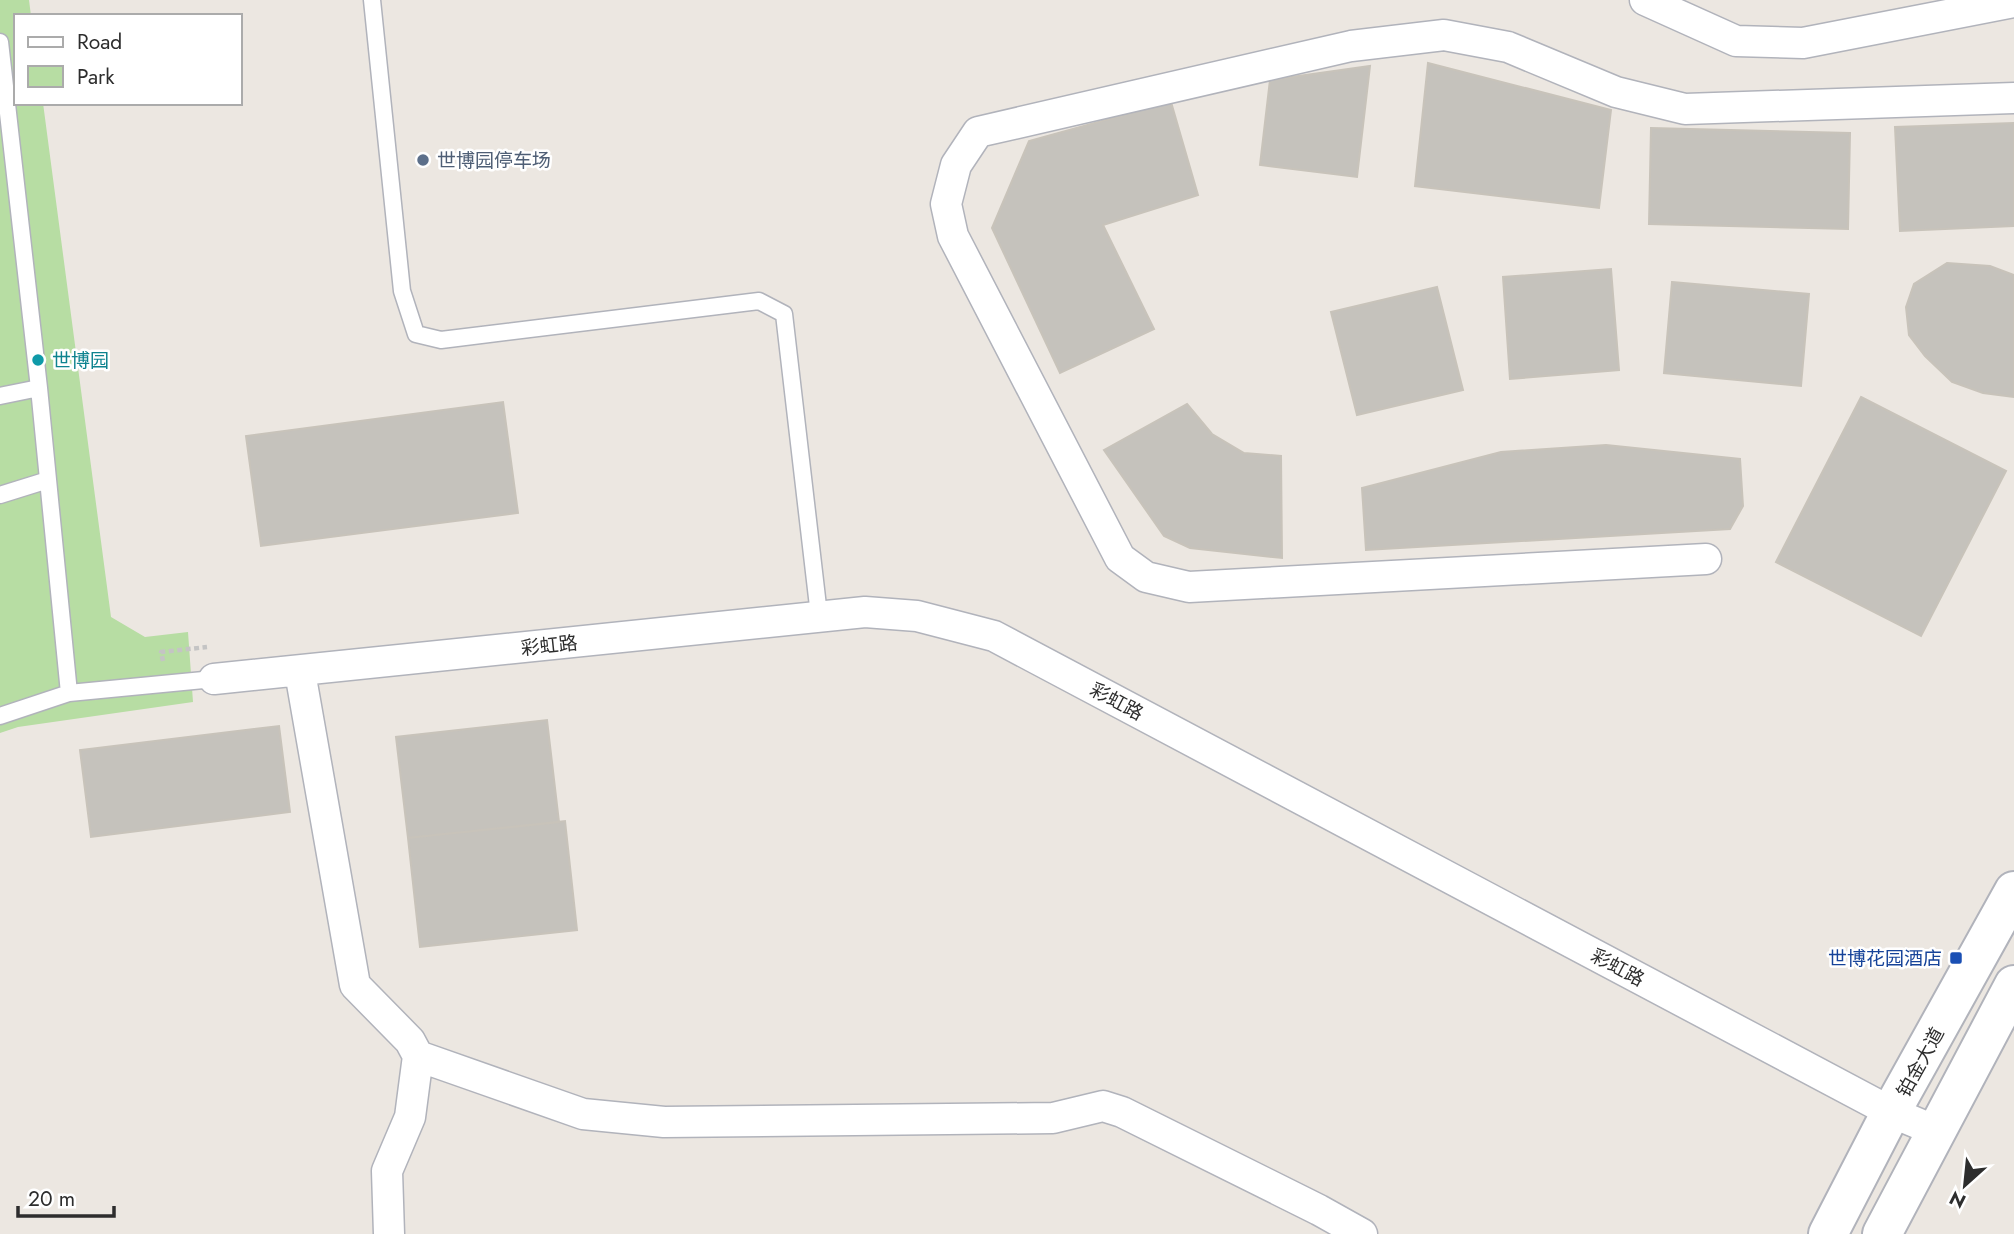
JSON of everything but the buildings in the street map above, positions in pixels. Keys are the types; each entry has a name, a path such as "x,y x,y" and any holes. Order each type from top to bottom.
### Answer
{"main road":[{"name":"铂金大道","path":"1828,1234 1891,1112 2014,891"},
{"path":"1882,1234 2014,985"}],"street":[{"path":"1645,0 1736,41 1803,43 2014,2"},
{"path":"1706,559 1189,587 1146,577 1120,558 953,236 946,204 956,165 978,132 1351,46 1444,35 1508,47 1616,92 1685,109 2014,98"},
{"name":"彩虹路","path":"214,679 865,612 917,616 994,635 1891,1112 1936,1131"},
{"path":"300,672 355,985 410,1041 418,1056 410,1117 387,1171 390,1234"},
{"path":"418,1056 583,1114 664,1122 1052,1118 1103,1106 1122,1112 1362,1234"}],"lane":[{"path":"372,0 402,291 416,334 441,340 759,301 784,314 819,615"},
{"path":"0,42 39,388 69,693"},
{"path":"0,396 39,388"},
{"path":"0,495 48,480"},
{"path":"0,716 69,693 214,679"}],"green space":[{"name":"世博园","path":"0,0 29,0 31,14 14,14 14,105 43,105 111,617 145,637 188,632 193,702 18,727 0,733"}],"place":[{"name":"世博园停车场","path":"423,160"},
{"name":"世博园","path":"38,360"},
{"name":"世博花园酒店","path":"1956,958"}]}
